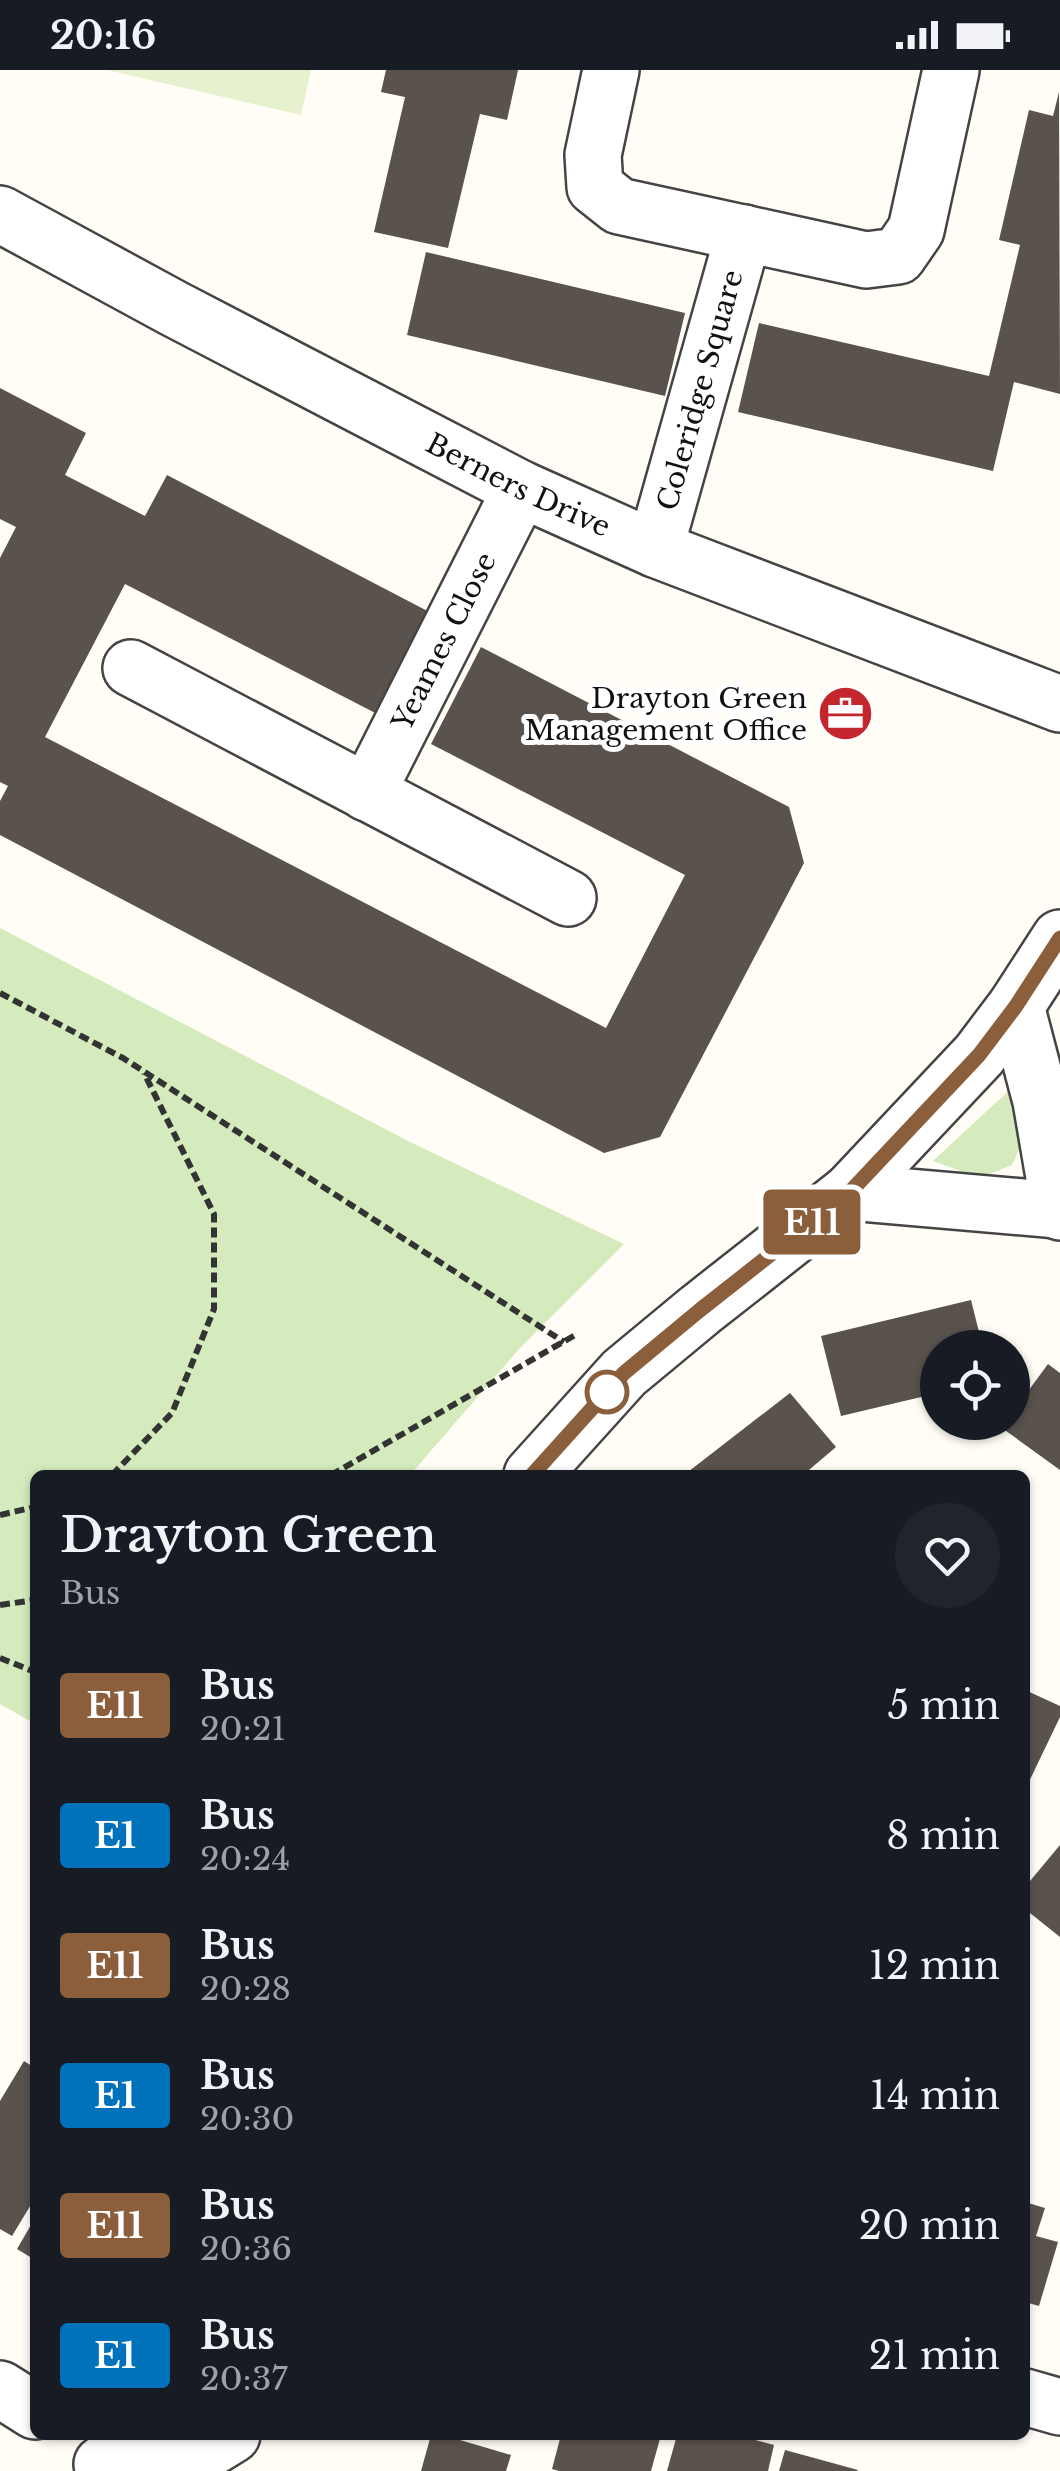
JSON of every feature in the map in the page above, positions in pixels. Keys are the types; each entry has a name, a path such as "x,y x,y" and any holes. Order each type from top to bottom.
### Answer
{"street":[{"name":"Coleridge Square","path":"611,70 593,154 595,187 619,206 866,260 898,256 916,230 951,70"},
{"name":"Berners Drive","path":"0,214 172,308 521,488 655,548 1060,704"},
{"name":"Coleridge Square","path":"655,548 744,233"},
{"name":"Yeames Close","path":"367,793 521,488"},
{"path":"130,668 568,898"},
{"path":"537,1470 624,1373 850,1192 979,1055 1060,938"},
{"path":"850,1192 1059,1211 1042,1101 1016,1006"},
{"path":"0,2389 30,2409"},
{"path":"1030,2398 1060,2407"},
{"path":"97,2452 188,2462 224,2440"}],"path":[{"path":"0,993 123,1058 564,1342"},
{"path":"117,1470 172,1413 214,1309 214,1214 146,1074 123,1058"},
{"path":"339,1470 580,1333"},
{"path":"0,1516 30,1509"},
{"path":"0,1605 30,1601"},
{"path":"0,1658 30,1670"}],"green space":[{"path":"107,70 311,70 301,115"},
{"path":"0,928 410,1142 624,1244 520,1348 414,1470 30,1470 30,1721 0,1704"},
{"path":"1017,1083 1026,1134 1012,1165 980,1178 933,1161"}],"building":[{"path":"386,70 518,70 507,120 480,114 448,248 374,232 405,97 381,92"},
{"path":"1059,92 1060,394 1014,382 993,471 738,412 759,323 989,376 1020,245 999,240 1029,110 1053,116"},
{"path":"426,252 685,313 665,396 407,335"},
{"path":"0,388 86,433 65,475 145,516 167,475 437,616 385,718 125,584 45,737 606,1028 685,875 431,744 481,647 789,807 804,863 660,1137 604,1153 0,835 0,801 8,786 0,782 0,558 16,527 0,519"},
{"path":"971,1300 978,1330 920,1330 920,1397 841,1416 821,1336"},
{"path":"1048,1364 1060,1373 1060,1470 1019,1440 1030,1440 1030,1388"},
{"path":"790,1393 836,1447 809,1470 690,1470"},
{"path":"1030,1692 1060,1706 1060,1717 1030,1780"},
{"path":"1060,1845 1060,1937 1030,1913 1030,1881"},
{"path":"24,2061 30,2065 30,2206 12,2236 0,2229 0,2101"},
{"path":"1030,2204 1045,2208 1036,2236 1058,2242 1039,2306 1030,2303"},
{"path":"30,2227 30,2257 17,2249"},
{"path":"430,2440 460,2440 511,2455 506,2471 421,2471"},
{"path":"560,2440 660,2440 651,2471 552,2469"},
{"path":"676,2440 755,2440 774,2445 768,2471 667,2471"},
{"path":"785,2450 858,2470 779,2471"}],"bus line":[{"name":"E11","path":"537,1470 624,1373 850,1192 979,1055 1060,938"}],"place":[{"name":"Drayton Green Management Office","path":"846,714"}]}
